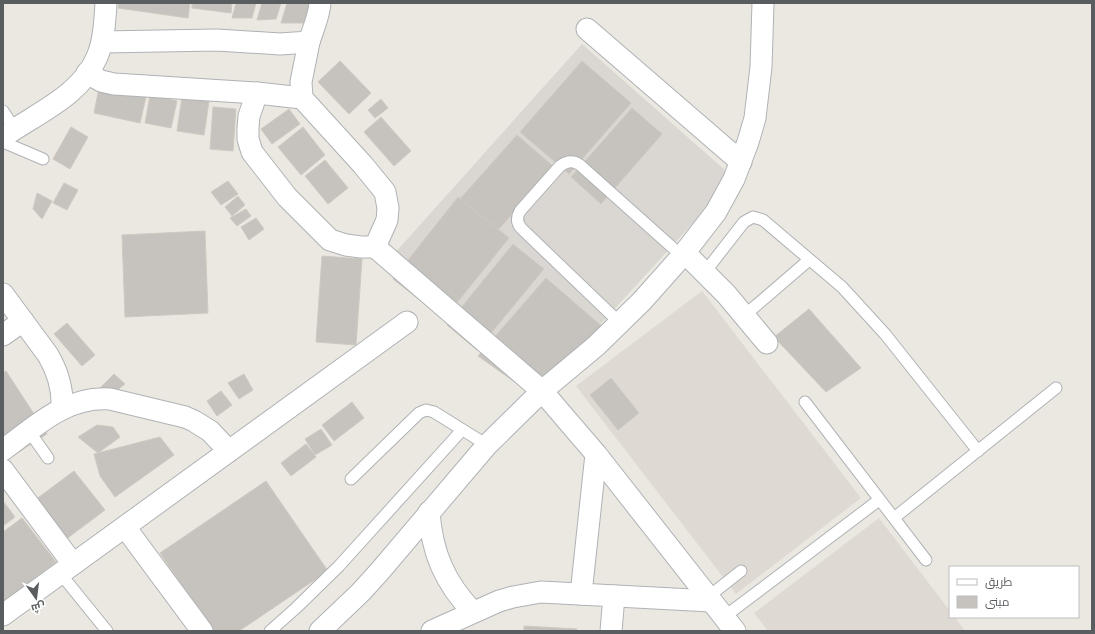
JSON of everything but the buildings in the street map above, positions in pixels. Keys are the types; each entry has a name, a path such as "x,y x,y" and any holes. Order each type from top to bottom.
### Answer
{"street":[{"path":"7,136 80,84 97,58 102,42 106,3"},
{"path":"302,98 302,82 309,42 314,22 319,12 320,3"},
{"path":"320,631 380,571 487,445 542,391 620,323 642,301 683,255 716,212 734,179 755,118 761,67 763,3"},
{"path":"587,29 741,162"},
{"path":"102,42 217,40 280,44 309,42"},
{"path":"87,73 101,80 114,84 257,93 302,98 363,165 384,192 388,208 387,220 375,247"},
{"path":"257,93 249,116 248,139 252,152 287,197 330,240 346,245 375,247 542,391 596,454 730,624"},
{"path":"683,255 705,272 767,343"},
{"path":"3,294 54,365 61,386 62,408"},
{"path":"3,335 23,321"},
{"path":"4,612 125,527 407,322"},
{"path":"3,450 62,408 80,401 100,398 110,399 180,416 194,421 210,431 229,451"},
{"path":"582,594 596,454"},
{"path":"3,470 67,568"},
{"path":"429,512 432,540 441,567 454,591 473,612"},
{"path":"125,527 202,631"},
{"path":"441,630 473,612 499,601 541,592 710,599"},
{"path":"611,631 614,596"}],"lane":[{"path":"3,111 7,136 43,159"},
{"path":"620,323 522,230 518,222 518,214 520,210 560,166 567,162 580,165 683,255"},
{"path":"705,272 744,222 753,217 763,220 842,287 886,334 978,451"},
{"path":"744,315 810,260"},
{"path":"894,518 1056,388"},
{"path":"804,402 926,560"},
{"path":"351,478 422,411 430,410 487,445"},
{"path":"270,631 307,598 339,566 462,430"},
{"path":"29,431 48,458"},
{"path":"730,624 879,500"},
{"path":"67,568 107,631"},
{"path":"710,599 741,571"}],"shaded area":[{"path":"582,44 734,178 547,383 393,255"},
{"path":"702,291 861,498 736,594 576,386"},
{"path":"879,518 949,610 949,618 956,618 965,631 768,631 754,613"}]}
